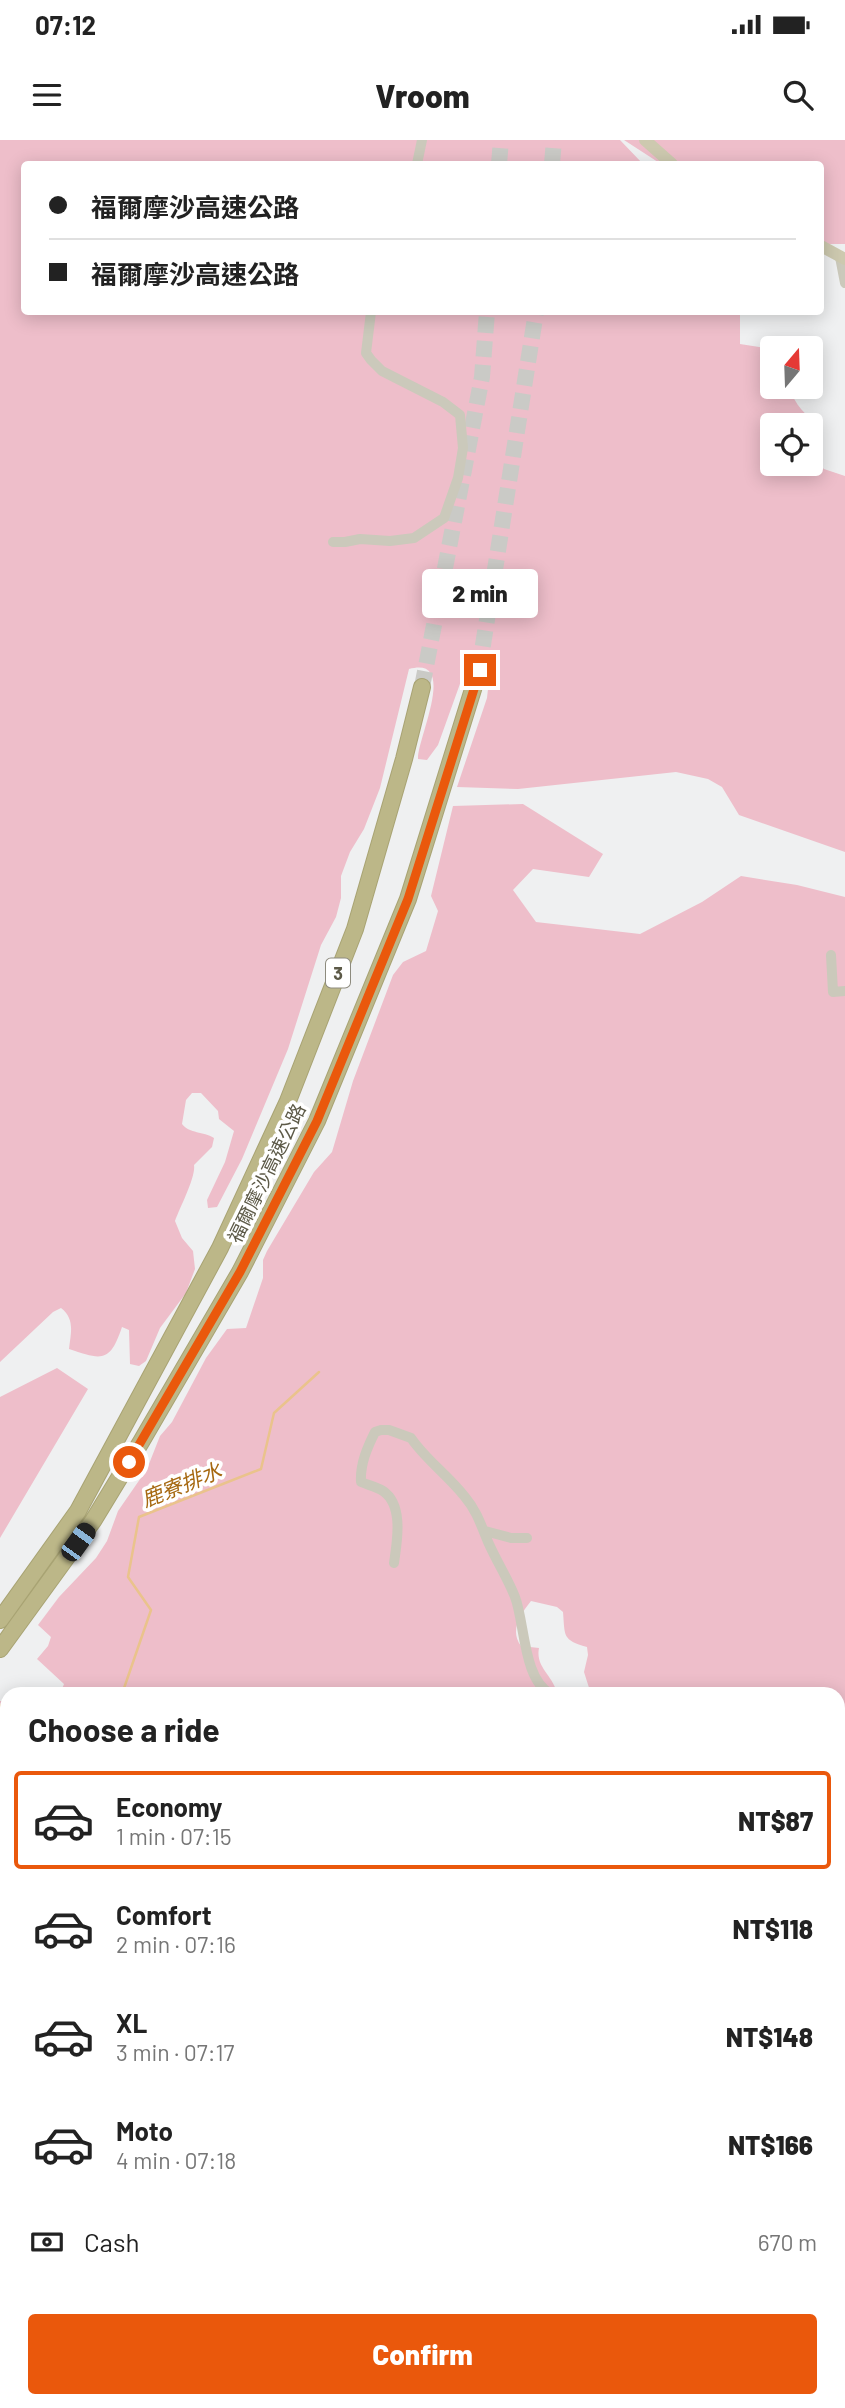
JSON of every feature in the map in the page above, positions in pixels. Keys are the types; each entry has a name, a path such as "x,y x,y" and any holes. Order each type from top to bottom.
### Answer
{"highway":[{"name":"福爾摩沙高速公路","path":"0,1649 93,1521 190,1360 240,1272 317,1121 408,899 480,670"},
{"name":"福爾摩沙高速公路","path":"1,1618 78,1511 220,1248 288,1101 355,929 422,687"}],"main road":[{"path":"645,140 669,161"},
{"path":"824,248 843,258"}],"street":[{"path":"418,161 422,140"},
{"path":"843,258 845,283"},
{"path":"333,542 414,538 444,518 458,478 463,448 460,415 443,402 382,371 370,360 366,353 370,315"},
{"path":"831,956 833,992 845,991"},
{"path":"394,1563 398,1533 392,1505 383,1491 361,1482 366,1451 374,1432 381,1430 411,1438 423,1455 467,1498 517,1600 531,1670 542,1687"},
{"path":"485,1531 511,1538 527,1538"}],"shaded area":[{"path":"0,140 620,140 640,161 21,161 21,315 740,315 740,344 760,347 760,399 795,399 804,413 760,413 760,476 823,476 823,468 845,476 845,852 739,815 722,787 708,779 676,772 518,789 457,787 487,698 490,671 485,655 478,652 470,656 438,745 427,760 418,759 434,686 431,674 424,668 409,669 380,788 341,876 341,898 336,917 321,945 288,1049 242,1159 217,1207 208,1208 207,1200 225,1162 234,1131 219,1119 218,1111 201,1093 192,1093 186,1100 182,1124 214,1138 212,1147 194,1165 190,1184 175,1221 182,1238 193,1251 195,1269 186,1293 160,1328 146,1361 139,1366 130,1364 129,1330 122,1327 109,1353 103,1356 90,1355 69,1349 70,1321 61,1308 53,1312 0,1362"},
{"path":"624,140 845,140 845,244 824,244 824,161 656,161"},
{"path":"523,804 603,854 589,877 533,869 513,890 536,922 640,934 702,902 741,876 797,885 845,897 845,1687 589,1687 584,1672 587,1647 566,1636 563,1612 557,1607 531,1601 518,1622 516,1634 521,1646 539,1648 542,1667 554,1687 63,1687 64,1684 37,1659 48,1646 51,1637 38,1625 59,1597 96,1558 107,1541 118,1511 147,1469 160,1436 172,1422 206,1358 227,1329 246,1328 263,1278 263,1260 267,1251 314,1172 332,1152 353,1081 393,975 403,962 426,951 438,911 431,896 453,806"},
{"path":"57,1368 88,1389 0,1538 0,1397"}],"waterway":[{"name":"鹿寮排水","path":"124,1687 151,1610 128,1577 139,1517 261,1469 274,1413 319,1372"}],"tunnel":[{"path":"499,161 501,140"},
{"path":"552,161 554,140"},
{"path":"422,687 482,377 487,315"},
{"path":"479,670 536,315"}],"route":[{"path":"129,1462 240,1272 317,1121 408,899 480,670"}]}
